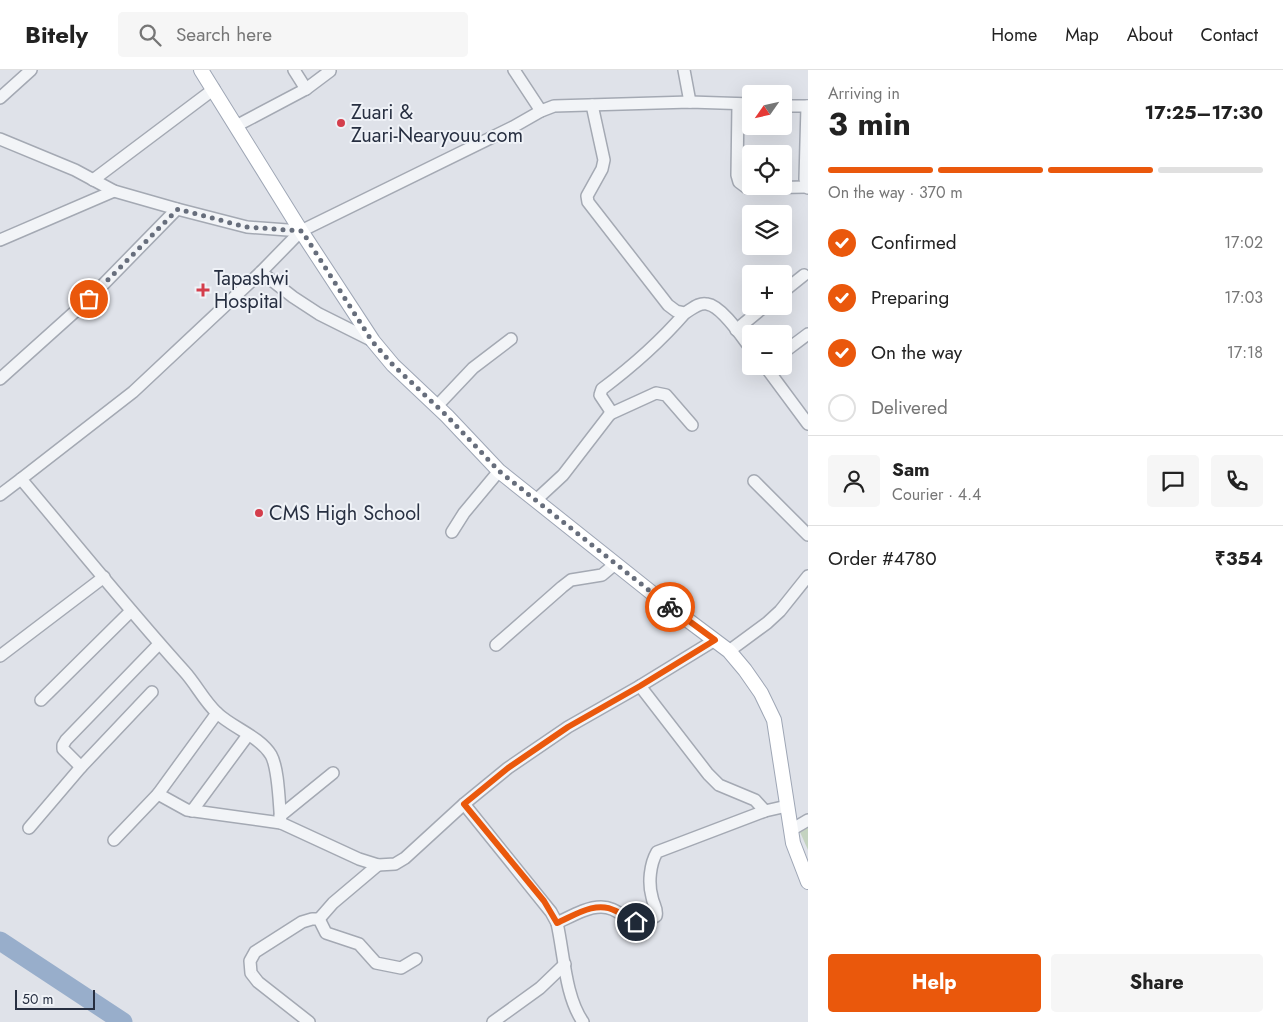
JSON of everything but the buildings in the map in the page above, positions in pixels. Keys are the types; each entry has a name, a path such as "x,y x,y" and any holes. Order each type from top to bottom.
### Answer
{"main road":[{"path":"201,70 372,341 393,365 499,471 615,564 729,651 761,693 774,720 793,844 808,882"}],"street":[{"path":"0,98 31,70"},
{"path":"294,70 306,89"},
{"path":"514,70 541,111"},
{"path":"684,70 690,102"},
{"path":"236,126 306,89 330,71"},
{"path":"93,180 214,89"},
{"path":"0,494 133,392 302,231 554,106 690,102 742,104"},
{"path":"738,104 737,175 739,182 747,188 808,187 805,179 807,106 792,106"},
{"path":"592,105 604,160 602,169 587,196 588,202 668,305 676,311 685,313"},
{"path":"0,139 74,170 114,191 246,227 302,231"},
{"path":"0,240 114,191"},
{"path":"0,379 89,299 178,209"},
{"path":"261,272 319,314 372,341"},
{"path":"792,285 804,275"},
{"path":"610,414 610,410 600,395 602,390 637,363 668,333 685,313 698,305 706,303 714,306 742,338"},
{"path":"736,330 754,315"},
{"path":"792,346 808,334"},
{"path":"436,406 473,368 511,339"},
{"path":"772,375 808,424"},
{"path":"536,500 563,475 610,414 656,393 662,393 666,395 692,425"},
{"path":"452,532 464,513 499,471"},
{"path":"21,479 159,644 186,673 217,713 262,745 271,756 276,775 281,820"},
{"path":"754,481 808,535"},
{"path":"496,645 571,580 602,575 615,564"},
{"path":"729,651 768,623 808,576"},
{"path":"0,656 104,577"},
{"path":"41,700 131,611"},
{"path":"158,794 184,809 192,811 281,820 359,859 378,865 395,864 405,858 464,804 508,768 568,727 715,640"},
{"path":"81,767 63,749 66,740 159,644"},
{"path":"640,686 708,774 719,785 755,800 765,811"},
{"path":"29,828 81,767 152,692"},
{"path":"114,840 158,794 217,713"},
{"path":"192,811 248,735"},
{"path":"281,820 333,773"},
{"path":"464,804 544,901 557,923 572,1000 584,1022"},
{"path":"557,923 594,907 604,907 616,911 629,920 636,922 650,920 656,916 657,912 650,886 654,857 657,852 765,811 787,806"},
{"path":"791,830 808,820"},
{"path":"309,1022 258,982 251,973 250,961 256,952 302,922 307,919 319,919 333,903 378,865"},
{"path":"319,919 326,932 359,944 376,963 401,968 416,959"},
{"path":"493,1022 540,988 565,964"}],"green space":[{"path":"808,827 808,850 800,832"}],"waterway":[{"path":"0,941 123,1022"}],"way so far":[{"path":"89,299 178,209 246,227 302,231 372,341 393,365 447,416 499,471 670,607"}],"place":[{"name":"Zuari & Zuari-Nearyouu.com","path":"341,123"},
{"name":"Tapashwi Hospital","path":"203,290"},
{"name":"CMS High School","path":"259,513"}],"route":[{"path":"636,922 629,920 616,911 604,907 594,907 557,923 544,901 464,804 508,768 568,727 715,640 670,607"}]}
